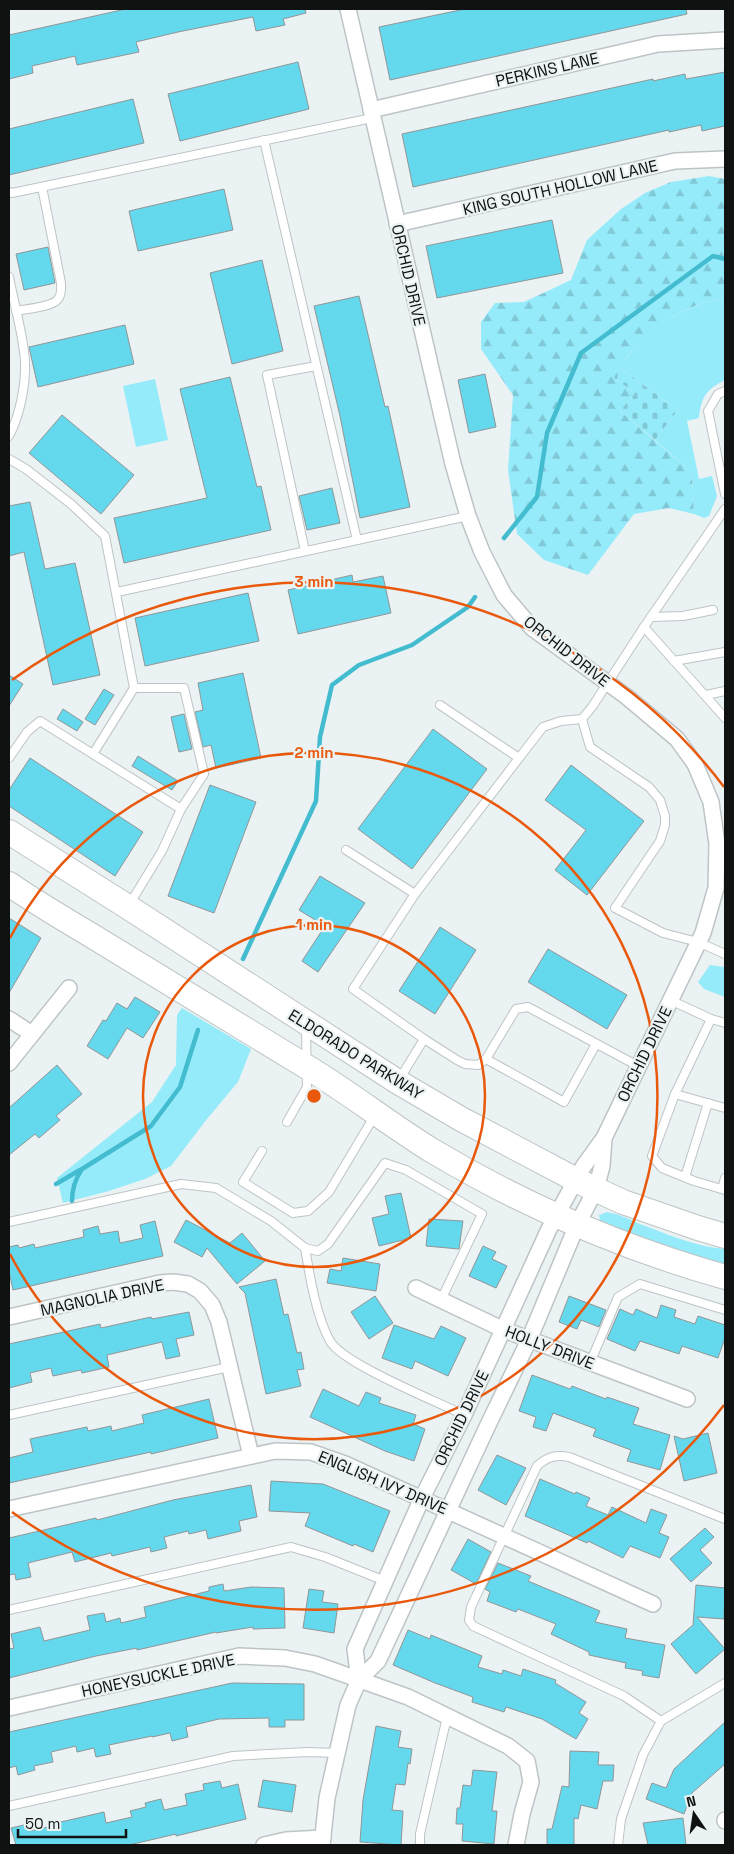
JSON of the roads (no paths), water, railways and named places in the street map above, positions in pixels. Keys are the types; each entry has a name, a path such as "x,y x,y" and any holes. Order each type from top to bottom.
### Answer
{"main road":[{"name":"ELDORADO PARKWAY","path":"9,832 398,1082 461,1119 623,1202 725,1236"},
{"path":"9,884 308,1068 429,1148 472,1174 567,1221 641,1250 725,1277"},
{"path":"376,1113 398,1082"}],"street":[{"name":"ORCHID DRIVE","path":"348,9 453,464 468,516 482,552 504,595 532,628 651,716 677,739 695,764 711,802 720,832 717,844 716,888 698,942 604,1138 586,1184 567,1221 502,1329 464,1414 422,1498 355,1649 360,1680"},
{"name":"PERKINS LANE","path":"372,114 658,44 725,40"},
{"name":"KING SOUTH HOLLOW LANE","path":"397,224 675,161 725,159"},
{"path":"9,1064 69,988"},
{"path":"9,1018 32,1034"},
{"name":"ORCHID DRIVE","path":"323,1841 327,1798 348,1705 360,1680 378,1662 529,1340 567,1221 586,1184 602,1166 604,1138"},
{"name":"MAGNOLIA DRIVE","path":"9,1317 160,1283 188,1284 200,1291 212,1305 219,1322 251,1456"},
{"name":"HOLLY DRIVE","path":"416,1288 502,1329 687,1399"},
{"path":"464,1414 488,1424"},
{"name":"ENGLISH IVY DRIVE","path":"9,1509 276,1451 311,1452 345,1464 422,1498 653,1604"},
{"path":"386,1581 410,1592"},
{"name":"HONEYSUCKLE DRIVE","path":"9,1708 239,1656 285,1658 316,1664 408,1697 508,1746 527,1761 531,1782 516,1845"},
{"path":"264,1845 286,1840 323,1841"}],"lane":[{"path":"9,192 12,194 42,188 336,126 372,114"},
{"path":"264,140 357,540"},
{"path":"16,311 51,304 57,301 60,296 61,283 42,188"},
{"path":"9,277 25,361 22,390 9,436"},
{"path":"305,551 267,376 316,366"},
{"path":"725,391 718,394 708,411 725,494"},
{"path":"9,460 26,470 71,504 105,536 134,688 93,754"},
{"path":"638,1066 528,1007 516,1009 486,1059 478,1065 465,1064 424,1039 353,989 415,894 543,727 561,721 582,719 592,707 650,617 725,509"},
{"path":"116,592 468,516"},
{"path":"650,617 683,616 713,610"},
{"path":"644,627 725,718"},
{"path":"674,661 725,652"},
{"path":"128,907 162,851 181,809 204,774 184,688 134,688"},
{"path":"706,695 725,691"},
{"path":"440,705 519,758"},
{"path":"582,719 590,747 649,787 660,800 665,816 660,841 615,908 663,933 698,942 725,954"},
{"path":"9,758 27,732 40,721 181,809"},
{"path":"346,850 415,894"},
{"path":"670,1000 711,1019 725,1023"},
{"path":"711,1019 675,1094 652,1156 662,1168 724,1189 725,1178"},
{"path":"287,1122 307,1087 306,1023"},
{"path":"398,1082 424,1039"},
{"path":"486,1059 564,1102 596,1044"},
{"path":"675,1094 725,1108"},
{"path":"685,1177 708,1103"},
{"path":"262,1151 243,1182 293,1213 308,1211 329,1192 376,1113"},
{"path":"9,1222 181,1184 216,1188 271,1221 305,1248 318,1250 328,1244 385,1163 406,1170 482,1214 441,1300"},
{"path":"305,1248 312,1288 321,1316 330,1342 340,1353 361,1366 464,1414"},
{"path":"590,1363 618,1296 640,1284 725,1310"},
{"path":"9,1415 229,1367"},
{"path":"661,1721 624,1696 480,1629 470,1623 469,1613 537,1466 548,1458 555,1456 568,1457 725,1519"},
{"path":"9,1610 292,1547 325,1557 386,1581"},
{"path":"618,1845 621,1819 642,1755 661,1721 725,1683"},
{"path":"420,1845 420,1834 447,1717"},
{"path":"9,1806 233,1756 307,1752 337,1753"}],"waterway":[{"path":"504,538 537,497 547,433 581,353 713,256 725,259"},
{"path":"243,959 316,801 320,737 332,685 359,665 412,645 468,607 475,597"},
{"path":"72,1201 74,1184 82,1169 151,1126 180,1087 198,1030"},
{"path":"56,1184 80,1170"}]}
